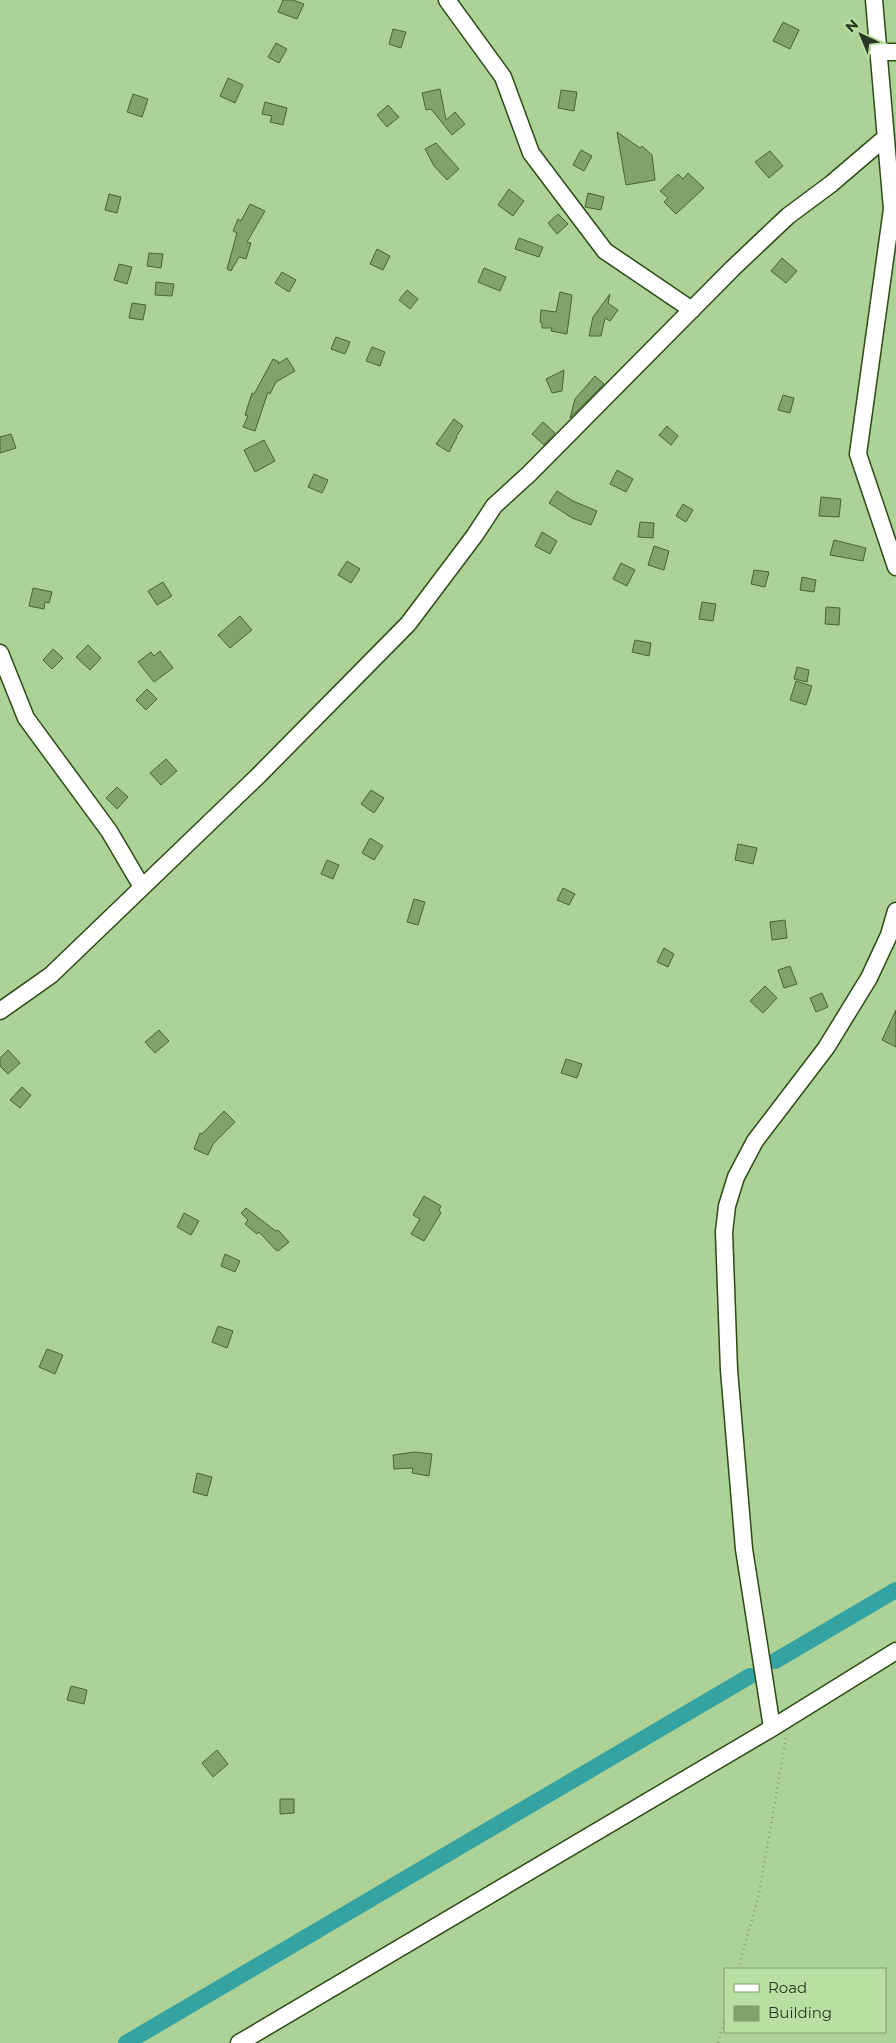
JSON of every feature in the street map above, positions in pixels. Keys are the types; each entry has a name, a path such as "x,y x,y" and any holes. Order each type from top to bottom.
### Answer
{"street":[{"path":"446,0 503,77 531,153 605,251 692,310"},
{"path":"874,0 892,208 858,454 896,567"},
{"path":"878,52 896,52"},
{"path":"0,1011 51,975 259,775 408,624 475,535 494,506 529,474 788,216 831,184 886,137"},
{"path":"0,653 26,718 109,831 142,887"},
{"path":"772,1728 744,1549 729,1370 724,1232 727,1206 736,1177 755,1141 826,1048 870,978 889,935 896,912"},
{"path":"239,2043 772,1728 896,1651"}],"path":[{"path":"738,1968 759,1894 790,1717"},
{"path":"718,2043 724,2022"}],"building":[{"path":"283,0 293,0 304,4 297,19 278,12"},
{"path":"783,22 799,30 790,49 773,41"},
{"path":"393,29 406,32 401,48 389,44"},
{"path":"276,43 287,49 279,63 268,57"},
{"path":"228,78 243,85 235,103 220,96"},
{"path":"440,89 446,120 455,112 465,124 452,135 431,109 426,110 422,93"},
{"path":"561,90 577,92 574,111 558,108"},
{"path":"133,94 148,99 142,117 127,112"},
{"path":"265,102 287,108 283,125 270,122 272,116 262,114"},
{"path":"388,105 399,117 387,127 377,115"},
{"path":"617,132 640,148 642,146 652,155 655,180 626,185"},
{"path":"436,143 459,169 447,180 434,166 425,149"},
{"path":"581,150 592,156 584,171 573,165"},
{"path":"770,151 783,166 769,178 755,162"},
{"path":"688,173 704,188 676,214 664,202 668,198 660,191 678,174 683,179"},
{"path":"509,189 524,201 513,216 498,205"},
{"path":"588,193 604,197 601,210 585,207"},
{"path":"109,194 121,197 117,213 105,210"},
{"path":"250,204 265,211 247,242 251,243 246,259 239,257 231,271 227,269 237,233 233,231 238,219 241,221"},
{"path":"558,214 568,224 557,234 548,223"},
{"path":"519,238 543,247 539,257 515,249"},
{"path":"377,249 390,256 383,270 370,264"},
{"path":"149,253 163,254 161,268 147,266"},
{"path":"782,258 797,271 786,283 771,271"},
{"path":"119,264 132,267 127,284 114,280"},
{"path":"484,268 506,277 500,291 478,282"},
{"path":"282,272 296,280 289,292 275,283"},
{"path":"156,282 174,284 172,296 155,295"},
{"path":"407,290 418,299 410,309 399,300"},
{"path":"560,292 572,295 567,334 551,331 552,328 542,328 542,323 540,322 541,310 556,312"},
{"path":"610,294 608,303 618,310 610,321 605,318 601,336 589,336 593,317"},
{"path":"132,303 146,305 143,320 129,318"},
{"path":"336,337 350,342 345,354 331,349"},
{"path":"372,347 385,352 380,366 366,361"},
{"path":"287,358 295,371 276,382 270,394 268,392 255,431 243,427 248,416 245,415 252,393 254,394 273,359 279,362 278,364"},
{"path":"564,370 562,391 552,393 546,379"},
{"path":"595,376 604,384 570,418 575,399"},
{"path":"783,395 794,398 790,413 778,410"},
{"path":"454,419 463,426 449,452 436,444"},
{"path":"543,422 555,433 544,445 532,434"},
{"path":"667,426 678,436 671,445 659,435"},
{"path":"11,434 16,448 0,453 0,437"},
{"path":"264,440 275,461 255,472 244,450"},
{"path":"617,470 633,479 626,492 610,484"},
{"path":"314,474 328,480 322,493 308,487"},
{"path":"557,491 573,501 597,511 591,525 572,518 549,503"},
{"path":"821,497 841,499 839,517 819,516"},
{"path":"683,504 693,510 686,522 676,516"},
{"path":"640,522 654,523 653,538 638,537"},
{"path":"542,532 557,541 550,554 535,546"},
{"path":"834,540 866,548 863,561 830,555"},
{"path":"654,546 669,551 664,570 648,565"},
{"path":"347,561 360,569 351,583 338,575"},
{"path":"621,563 635,570 627,586 613,579"},
{"path":"754,570 769,572 765,587 751,584"},
{"path":"802,577 816,580 814,592 800,590"},
{"path":"163,582 172,596 157,605 148,591"},
{"path":"33,588 52,592 49,603 45,602 44,609 29,606"},
{"path":"702,602 716,604 713,621 699,619"},
{"path":"826,607 840,608 839,625 825,624"},
{"path":"240,616 252,630 230,648 218,635"},
{"path":"635,640 651,643 649,656 632,652"},
{"path":"88,645 101,658 90,670 76,657"},
{"path":"53,649 63,658 52,669 43,660"},
{"path":"160,651 173,668 154,682 138,662 151,652 154,656"},
{"path":"797,667 809,670 807,682 794,679"},
{"path":"796,681 812,686 806,705 790,700"},
{"path":"147,689 157,699 146,710 136,700"},
{"path":"166,759 177,771 161,785 150,773"},
{"path":"117,787 128,797 117,809 106,798"},
{"path":"371,790 384,798 374,813 361,804"},
{"path":"370,838 383,846 374,860 362,853"},
{"path":"738,844 757,848 753,864 735,860"},
{"path":"327,860 339,865 333,879 321,874"},
{"path":"563,888 575,894 569,905 557,900"},
{"path":"414,899 425,902 418,925 407,922"},
{"path":"785,920 787,938 772,940 770,922"},
{"path":"664,948 674,954 668,967 657,962"},
{"path":"790,966 797,984 784,988 778,970"},
{"path":"765,986 777,998 763,1013 750,1001"},
{"path":"822,993 828,1007 816,1012 810,998"},
{"path":"896,1010 896,1047 882,1040"},
{"path":"159,1030 169,1041 155,1053 145,1042"},
{"path":"8,1050 20,1063 8,1074 0,1066 0,1058"},
{"path":"566,1059 582,1064 577,1078 561,1073"},
{"path":"22,1087 31,1095 20,1108 10,1100"},
{"path":"224,1111 235,1122 213,1144 208,1155 194,1149 200,1133 202,1134"},
{"path":"424,1196 441,1206 439,1210 441,1213 424,1241 411,1234 420,1219 413,1215"},
{"path":"246,1208 273,1229 278,1230 289,1242 278,1251 275,1249 259,1232 257,1234 245,1224 248,1220 241,1213"},
{"path":"184,1213 199,1221 191,1235 177,1227"},
{"path":"225,1254 240,1261 235,1272 221,1266"},
{"path":"218,1326 233,1331 227,1348 212,1342"},
{"path":"47,1349 63,1355 55,1374 39,1367"},
{"path":"415,1452 432,1454 429,1476 412,1473 413,1468 394,1469 393,1455"},
{"path":"197,1473 212,1477 207,1496 193,1492"},
{"path":"71,1686 87,1690 84,1704 67,1700"},
{"path":"217,1750 228,1764 213,1777 202,1763"},
{"path":"280,1799 294,1799 294,1813 280,1814"}],"waterway":[{"path":"775,1661 896,1590"},
{"path":"126,2043 750,1676"}]}
